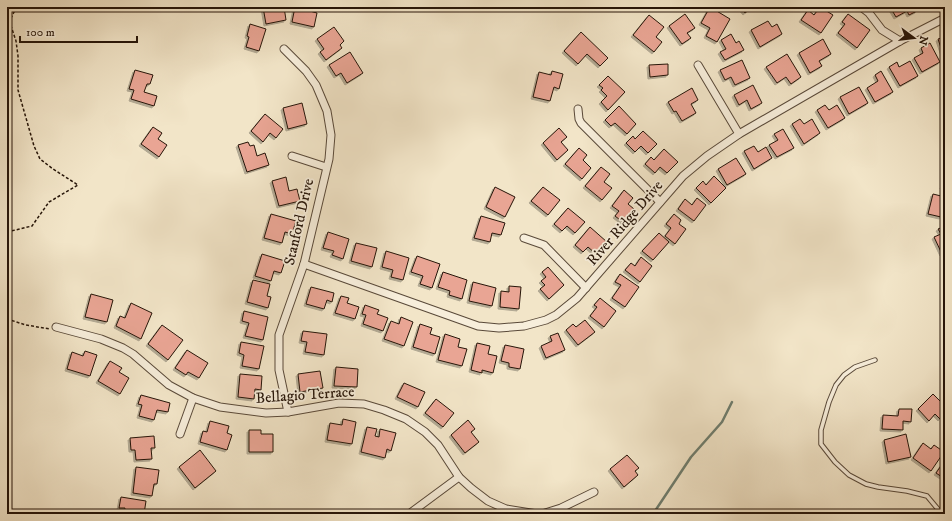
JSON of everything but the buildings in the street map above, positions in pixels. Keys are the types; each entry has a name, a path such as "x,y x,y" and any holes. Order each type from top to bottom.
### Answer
{"street":[{"path":"861,7 869,13 882,30 900,41"},
{"name":"River Ridge Drive","path":"304,264 474,325 487,328 516,327 546,320 571,303 586,288 683,176 694,166 739,134 900,41 945,18"},
{"name":"Stanford Drive","path":"284,49 306,71 316,85 324,103 329,120 331,135 330,150 304,264 278,335 279,370 288,412"},
{"path":"698,65 739,134"},
{"path":"578,109 581,123 660,202"},
{"path":"292,156 326,167"},
{"path":"524,238 544,245 586,288"},
{"name":"Bellagio Terrace","path":"56,327 101,339 123,348 133,354 169,385 193,398 220,407 266,413 288,412 338,403 364,404 384,410 406,419 425,432 438,444 459,477 488,501 506,508 537,514"},
{"path":"180,434 193,398"},
{"path":"409,514 459,477"},
{"path":"542,514 561,508 594,492"}],"lane":[{"path":"876,360 855,367 844,375 836,385 829,402 821,430 821,444 834,462 849,475 866,484 927,496 942,514"}],"path":[{"path":"7,232 32,226 49,202 78,185 40,158 34,146 18,90 18,52 11,26 11,18 14,12 20,7"},
{"path":"7,319 43,328 50,329 56,327"}],"waterway":[{"path":"653,514 691,457 722,422 732,402"}]}
